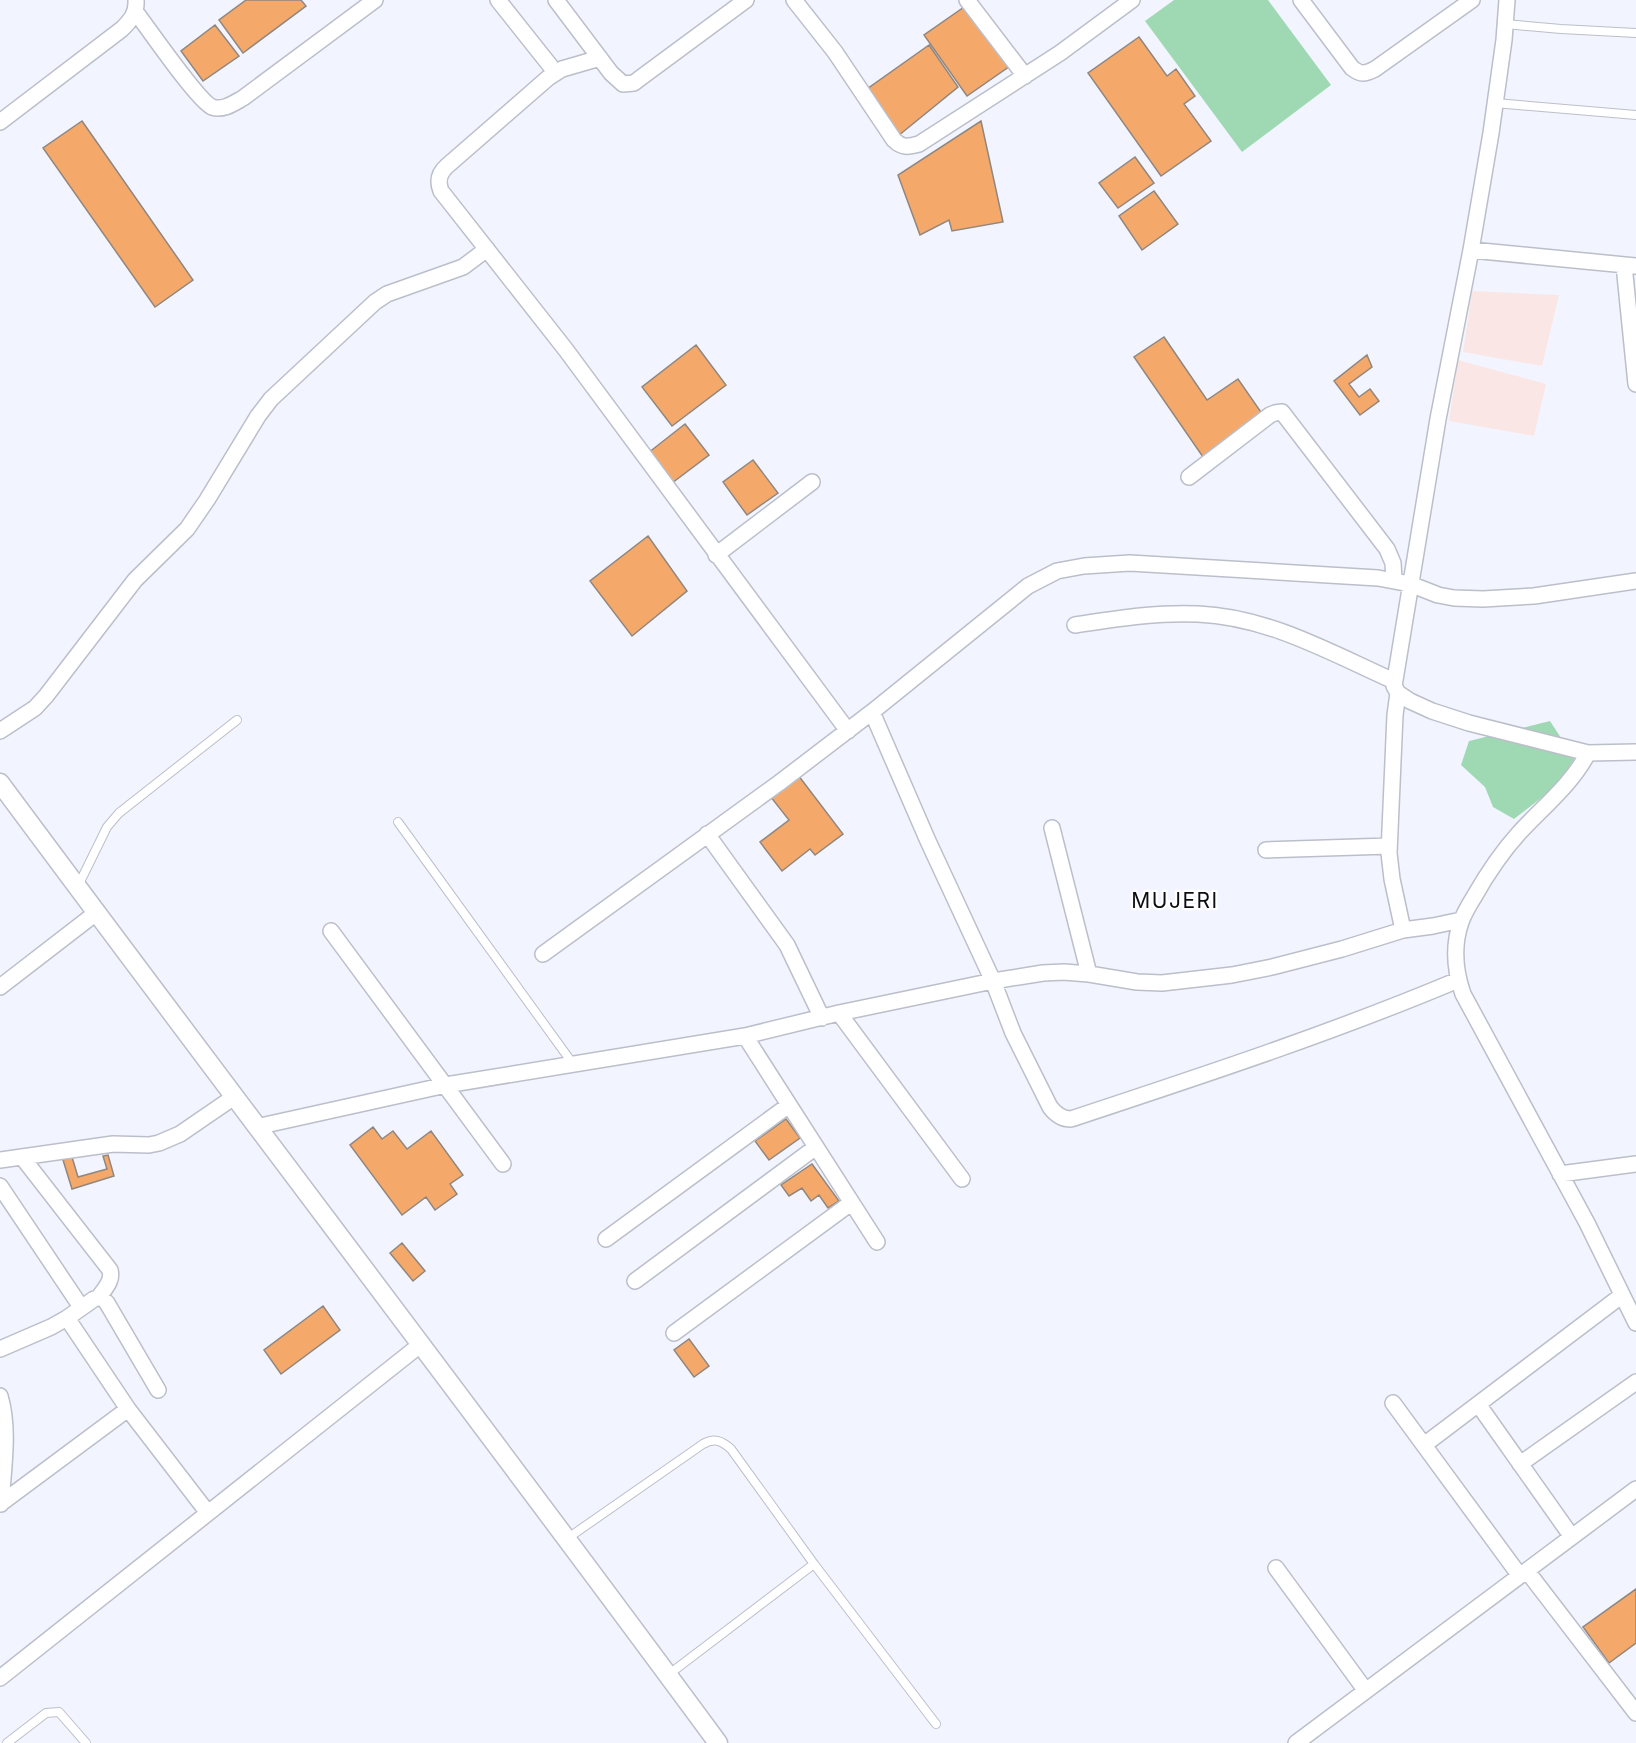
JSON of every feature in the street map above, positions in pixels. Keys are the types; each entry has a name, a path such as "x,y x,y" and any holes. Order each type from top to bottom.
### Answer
{"street":[{"path":"136,5 197,94 213,107 222,108 243,98 375,0"},
{"path":"498,0 556,73"},
{"path":"556,0 623,84 634,83 746,0"},
{"path":"794,0 835,52 894,140 903,147 918,144 1025,76 1132,0"},
{"path":"967,0 1025,76"},
{"path":"1301,0 1352,68 1358,73 1365,74 1472,0"},
{"path":"1403,930 1390,864 1389,846 1396,687 1410,584 1438,419 1471,250 1495,103 1507,0"},
{"path":"0,122 122,29 131,19 136,5"},
{"path":"600,58 570,66 556,73 442,171 438,184 441,191 566,350 848,731"},
{"path":"0,731 35,708 135,580 187,529 258,416 277,393 375,302 387,294 463,267 487,249"},
{"path":"1471,250 1630,265 1636,384"},
{"path":"1189,477 1270,415 1282,412 1387,549 1393,563 1394,580"},
{"path":"716,555 812,482"},
{"path":"543,954 848,731 1028,586 1057,571 1130,562 1356,576 1394,580 1454,598 1483,599 1534,596 1636,581"},
{"path":"1074,625 1162,614 1199,614 1250,621 1277,629 1396,687 1410,701 1432,711 1469,723 1588,753 1636,752"},
{"path":"872,712 993,981 1013,1033 1050,1107 1054,1113 1064,1119 1071,1119 1195,1078 1385,1010 1458,980"},
{"path":"1588,753 1569,781 1504,850 1489,870 1461,920 1455,955 1458,980 1463,994 1587,1223 1636,1323"},
{"path":"0,783 718,1743"},
{"path":"1052,828 1089,974"},
{"path":"707,834 788,945 822,1018"},
{"path":"1266,850 1389,846"},
{"path":"0,987 96,913"},
{"path":"256,1127 446,1085 745,1036 839,1013 993,981 1064,972 1162,983 1232,975 1282,965 1403,930 1461,920"},
{"path":"331,931 503,1164"},
{"path":"839,1013 962,1179"},
{"path":"745,1036 877,1242"},
{"path":"0,1160 113,1144 159,1143 180,1134 234,1097"},
{"path":"606,1239 789,1105"},
{"path":"635,1281 816,1147"},
{"path":"0,1349 67,1318 99,1297 111,1277 110,1269 22,1157"},
{"path":"1560,1174 1636,1164"},
{"path":"0,1186 81,1307"},
{"path":"674,1333 851,1203"},
{"path":"1424,1445 1622,1296"},
{"path":"99,1297 106,1303 158,1390"},
{"path":"67,1318 128,1408 208,1513"},
{"path":"0,1678 420,1345"},
{"path":"1520,1464 1636,1382"},
{"path":"0,1396 5,1412 5,1435 0,1504"},
{"path":"1393,1403 1523,1574 1636,1713"},
{"path":"1478,1404 1572,1537"},
{"path":"0,1504 128,1408"},
{"path":"1296,1743 1636,1489"},
{"path":"1276,1568 1366,1691"}],"lane":[{"path":"1505,24 1636,33"},
{"path":"1495,103 1636,115"},
{"path":"77,887 107,827 119,813 237,720"},
{"path":"398,822 573,1064"},
{"path":"566,1539 703,1444 710,1440 723,1442 731,1449 814,1564 936,1724"},
{"path":"668,1675 814,1564"},
{"path":"6,1743 46,1713 59,1712 86,1743"}],"shaded area":[{"path":"1472,291 1559,295 1542,366 1463,352"},
{"path":"1458,360 1546,384 1534,436 1449,421"}],"green space":[{"path":"1174,0 1268,0 1331,85 1242,152 1145,21"},
{"path":"1550,721 1563,741 1579,751 1558,785 1514,819 1493,807 1485,787 1461,765 1469,741"}],"building":[{"path":"246,0 301,0 306,6 243,53 219,20"},
{"path":"967,5 1010,66 967,96 924,35"},
{"path":"215,25 239,56 203,81 181,51"},
{"path":"1139,37 1167,76 1176,69 1195,96 1184,104 1211,141 1161,176 1088,73"},
{"path":"929,45 958,87 898,136 867,89"},
{"path":"82,121 193,280 155,307 43,148"},
{"path":"981,121 1003,222 952,231 949,220 920,235 898,175"},
{"path":"1135,157 1154,183 1118,208 1099,183"},
{"path":"1154,191 1178,224 1142,250 1119,216"},
{"path":"1164,337 1207,400 1238,379 1263,415 1203,457 1134,357"},
{"path":"696,345 726,385 672,426 642,387"},
{"path":"1367,355 1372,367 1349,384 1359,397 1370,389 1379,401 1360,415 1334,381"},
{"path":"685,424 709,455 672,483 648,453"},
{"path":"753,460 778,493 747,515 723,482"},
{"path":"648,536 687,591 632,636 590,581"},
{"path":"798,775 843,834 815,855 810,849 782,871 760,842 789,820 770,796"},
{"path":"786,1119 800,1138 769,1160 755,1141"},
{"path":"373,1127 382,1139 393,1131 407,1149 431,1131 463,1175 450,1184 457,1194 435,1210 426,1197 402,1215 350,1145"},
{"path":"108,1155 114,1176 72,1189 63,1160 72,1157 78,1177 107,1169 103,1156"},
{"path":"812,1164 839,1201 828,1208 819,1195 811,1201 802,1188 789,1196 781,1185"},
{"path":"402,1243 425,1271 413,1281 390,1253"},
{"path":"323,1306 340,1330 281,1374 264,1350"},
{"path":"689,1339 709,1366 694,1377 674,1350"},
{"path":"1636,1589 1636,1643 1609,1663 1583,1627"}],"district":[{"name":"MUJERI","path":"1175,900"}]}
